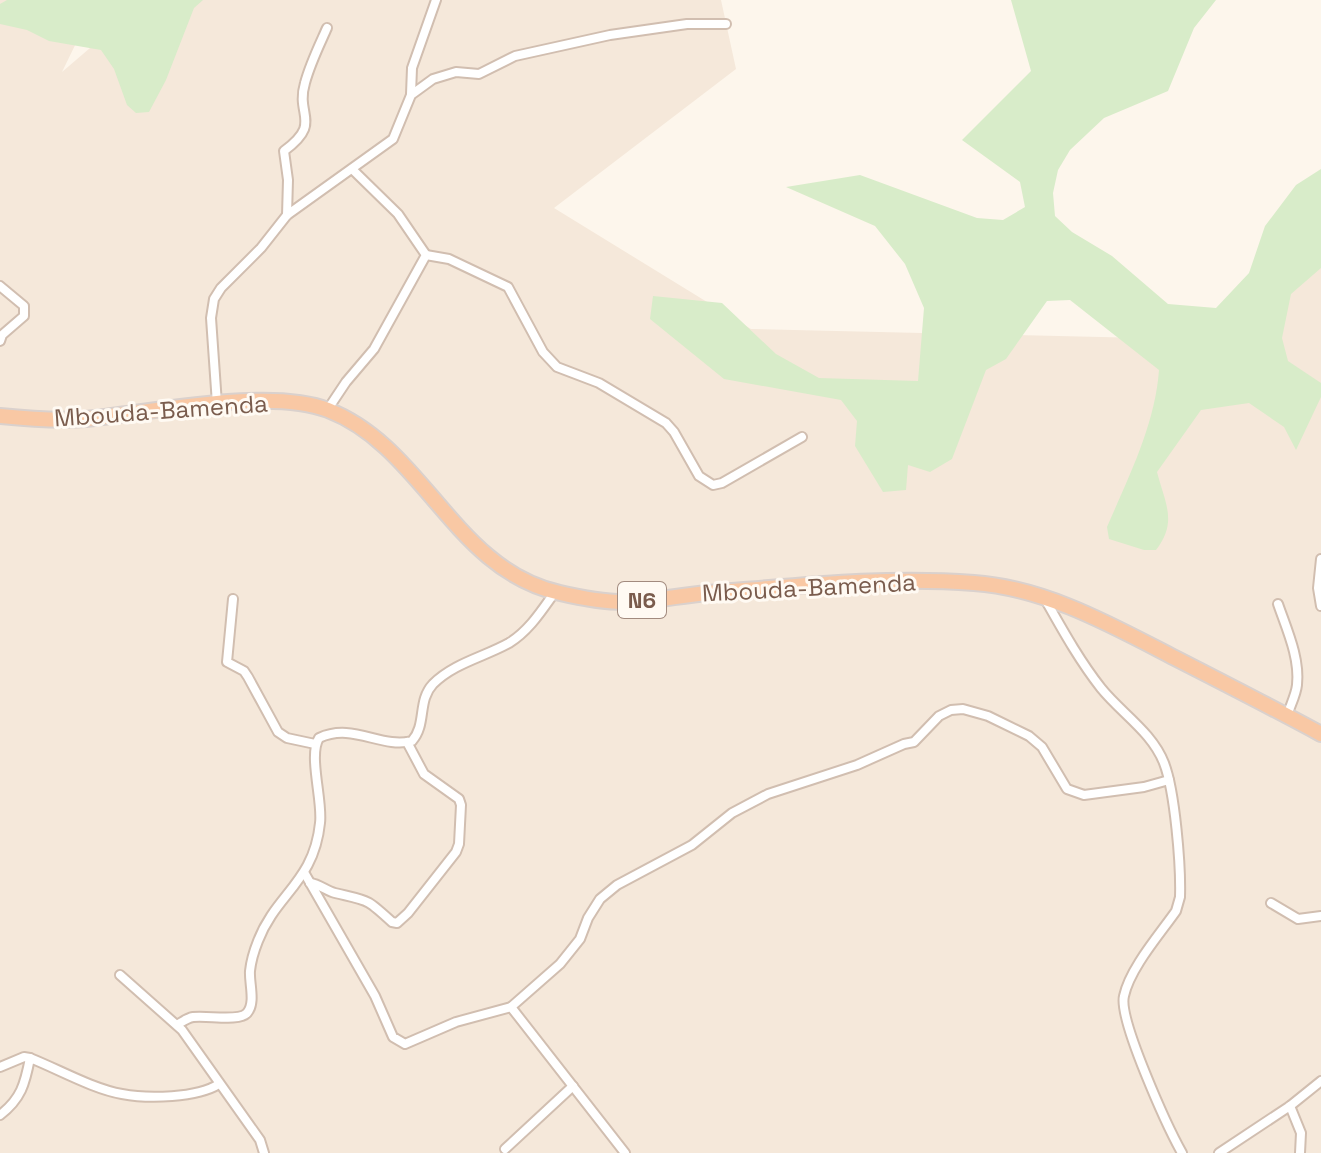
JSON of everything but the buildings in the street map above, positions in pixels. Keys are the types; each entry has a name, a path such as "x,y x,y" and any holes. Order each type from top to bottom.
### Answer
{"highway":[{"name":"Mbouda-Bamenda","path":"0,416 83,419 257,401 301,402 328,409 359,426 390,449 462,534 483,554 530,584 555,592 625,602 708,593 917,581 979,583 1044,598 1105,621 1321,734"}],"street":[{"path":"217,405 211,318 214,299 287,215 393,139 411,95 412,68 436,0"},
{"path":"411,95 423,83 449,73 479,74 515,56 610,35 687,24 726,24"},
{"path":"287,215 288,180 284,151 301,138 307,123 303,86 327,28"},
{"path":"352,169 398,214 426,255 449,259 508,287 543,352 557,367 599,383 666,423 699,476 706,482 722,483 802,437"},
{"path":"328,409 374,349 426,255"},
{"path":"0,286 24,306 24,316 2,335 0,341"},
{"path":"1321,559 1318,588 1321,606"},
{"path":"177,1025 193,1017 240,1018 249,1011 252,1004 250,968 263,929 312,860 320,822 315,744 319,738 345,732 407,742 417,736 423,701 431,687 441,677 516,638 526,630 555,592"},
{"path":"1044,598 1101,688 1151,740 1169,780 1180,897 1176,911 1128,986 1123,1008 1128,1031 1182,1153"},
{"path":"233,599 227,662 248,677 278,732 287,738 315,744"},
{"path":"1278,604 1294,650 1296,667 1297,687 1287,716"},
{"path":"305,874 375,996 393,1037 401,1043 412,1042 456,1022 511,1007 560,964 580,939 600,899 617,885 692,845 732,813 760,798 914,742 939,716 951,710 963,709 988,716 1029,736 1042,747 1067,789 1075,793 1084,795 1144,787 1169,780"},
{"path":"310,883 331,892 361,897 397,923 456,852 459,844 459,799 424,774 407,742"},
{"path":"1271,903 1298,919 1321,916"},
{"path":"120,975 177,1025 260,1140 264,1153"},
{"path":"511,1007 625,1153"},
{"path":"0,1067 24,1057 30,1058 122,1094 194,1095 219,1084"},
{"path":"0,1115 20,1096 30,1058"},
{"path":"1219,1153 1290,1106 1321,1081"},
{"path":"505,1149 573,1086"},
{"path":"1290,1106 1301,1133 1300,1153"}],"shaded area":[{"path":"0,0 97,0 62,72 146,0 721,0 736,69 554,208 751,329 1229,340 1321,242 1321,1153 0,1153"}],"green space":[{"path":"7,0 203,0 194,8 166,80 149,112 136,113 127,105 114,69 101,50 49,41 27,30 0,24 0,4"},
{"path":"1011,0 1216,0 1194,28 1168,91 1104,118 1070,150 1058,170 1053,193 1055,216 1072,232 1112,256 1168,304 1216,308 1249,273 1265,226 1296,185 1321,169 1321,268 1291,294 1282,338 1288,361 1321,383 1321,397 1296,450 1284,427 1249,403 1201,410 1157,472 1168,521 1163,540 1156,550 1144,550 1109,539 1107,527 1147,430 1159,370 1070,300 1047,301 1006,359 986,370 952,459 930,472 908,465 906,490 883,492 855,446 857,421 841,400 724,379 650,319 653,296 722,303 776,354 819,378 918,381 924,308 905,264 875,226 786,187 860,175 977,218 1003,220 1025,207 1020,182 962,140 1031,71"}]}
